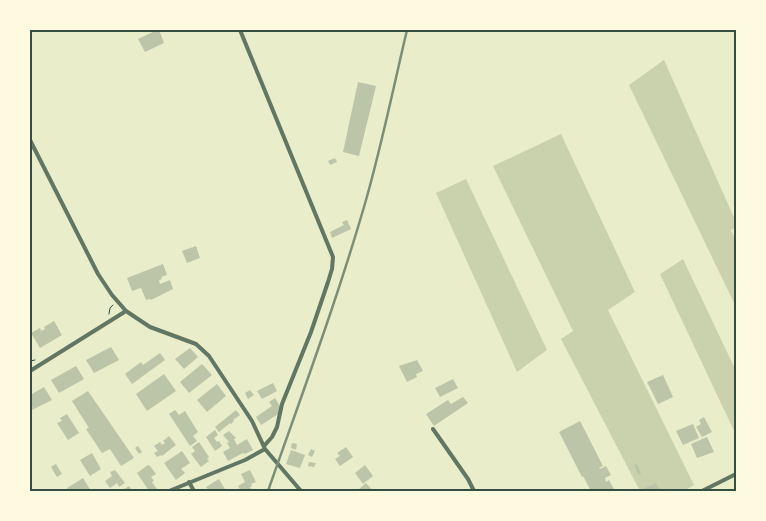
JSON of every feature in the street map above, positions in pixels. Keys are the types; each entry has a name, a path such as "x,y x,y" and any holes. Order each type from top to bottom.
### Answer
{"street":[{"path":"169,491 245,460 265,447 277,427 282,404 311,332 332,269 333,257 240,30"},
{"path":"30,140 98,274 117,301 126,311 150,327 196,344 208,356 252,421 265,447 301,491"},
{"path":"30,371 126,311"},
{"path":"433,429 474,491"},
{"path":"702,491 736,474"},
{"path":"189,482 194,491"}],"path":[{"path":"106,317 109,314 110,308 117,301"},
{"path":"30,360 37,359"}],"green space":[{"path":"664,60 736,222 736,227 731,230 736,241 736,307 629,85"},
{"path":"561,134 635,292 608,310 694,485 684,491 640,491 561,339 573,331 493,166"},
{"path":"466,179 547,350 517,372 436,193"},
{"path":"683,259 736,371 736,435 660,274"}],"building":[{"path":"159,30 164,43 145,52 138,39"},
{"path":"358,82 376,86 359,156 343,152"},
{"path":"335,158 337,162 330,165 328,161"},
{"path":"347,220 351,229 332,238 330,232 344,225 342,222"},
{"path":"196,246 200,258 187,263 182,251"},
{"path":"163,264 167,275 161,277 162,279 159,280 160,284 170,280 173,289 151,300 146,300 141,288 132,291 127,278"},
{"path":"54,321 62,335 40,348 31,333 40,328 41,331 45,329 44,327"},
{"path":"111,347 119,360 94,373 86,360"},
{"path":"190,348 198,357 184,369 175,359"},
{"path":"160,353 165,360 132,384 125,374 141,362 143,365"},
{"path":"417,360 423,371 416,374 417,377 407,382 399,366"},
{"path":"202,364 212,375 189,393 180,382"},
{"path":"76,366 84,379 59,393 51,380"},
{"path":"164,374 176,391 147,411 136,394"},
{"path":"663,375 673,397 658,404 647,382"},
{"path":"453,379 458,388 440,397 435,388"},
{"path":"273,383 277,391 262,399 257,391"},
{"path":"217,384 226,396 207,412 197,400"},
{"path":"44,387 52,400 30,411 30,390 32,394"},
{"path":"250,390 254,395 248,399 245,393"},
{"path":"88,391 134,458 121,466 110,449 102,453 86,429 89,428 72,401"},
{"path":"463,397 468,403 434,426 426,414 448,400 451,404"},
{"path":"275,398 283,411 261,425 256,417 272,406 269,402"},
{"path":"175,410 179,415 185,411 198,432 193,436 197,441 190,446 169,414"},
{"path":"236,410 240,415 219,432 215,427"},
{"path":"67,414 79,433 68,440 57,423 62,421 60,418"},
{"path":"704,417 712,432 702,437 696,427 701,424 699,420"},
{"path":"580,421 603,466 599,468 606,466 611,475 605,478 606,482 609,480 615,491 591,491 559,432"},
{"path":"693,424 699,438 683,445 676,431"},
{"path":"215,430 218,435 214,438 222,446 215,451 206,437"},
{"path":"229,431 236,438 234,439 237,445 247,439 253,450 228,461 223,452 230,448 227,443 229,442 223,435"},
{"path":"169,436 176,445 162,456 157,457 154,453 158,451 154,446 160,442 162,445 165,443 163,441"},
{"path":"707,437 714,452 697,458 691,444"},
{"path":"199,442 209,457 207,459 209,461 201,467 191,454 195,451 192,447"},
{"path":"292,443 297,444 296,450 291,448"},
{"path":"138,446 142,452 139,454 135,448"},
{"path":"346,447 353,457 340,466 335,459 340,456 337,453"},
{"path":"311,449 315,451 312,457 308,455"},
{"path":"291,450 305,455 300,468 286,464"},
{"path":"182,451 190,463 181,469 185,473 176,480 164,463"},
{"path":"92,453 101,469 90,476 80,460"},
{"path":"309,462 316,463 314,467 308,466"},
{"path":"56,464 62,474 57,477 51,467"},
{"path":"637,464 641,474 638,475 634,465"},
{"path":"148,465 156,474 151,477 157,489 154,491 149,491 137,473"},
{"path":"365,465 373,476 363,484 355,473"},
{"path":"115,470 125,483 119,487 117,483 110,488 105,481 112,476 110,472"},
{"path":"250,470 256,482 251,484 252,491 241,491 238,486 245,482 241,474"},
{"path":"83,478 91,491 68,491 67,488"},
{"path":"219,479 226,491 209,491 206,487"},
{"path":"366,483 373,491 358,490"},
{"path":"656,483 661,491 639,491"},
{"path":"129,486 132,491 121,491"}],"railway":[{"path":"268,491 318,350 364,207 407,30"}]}
